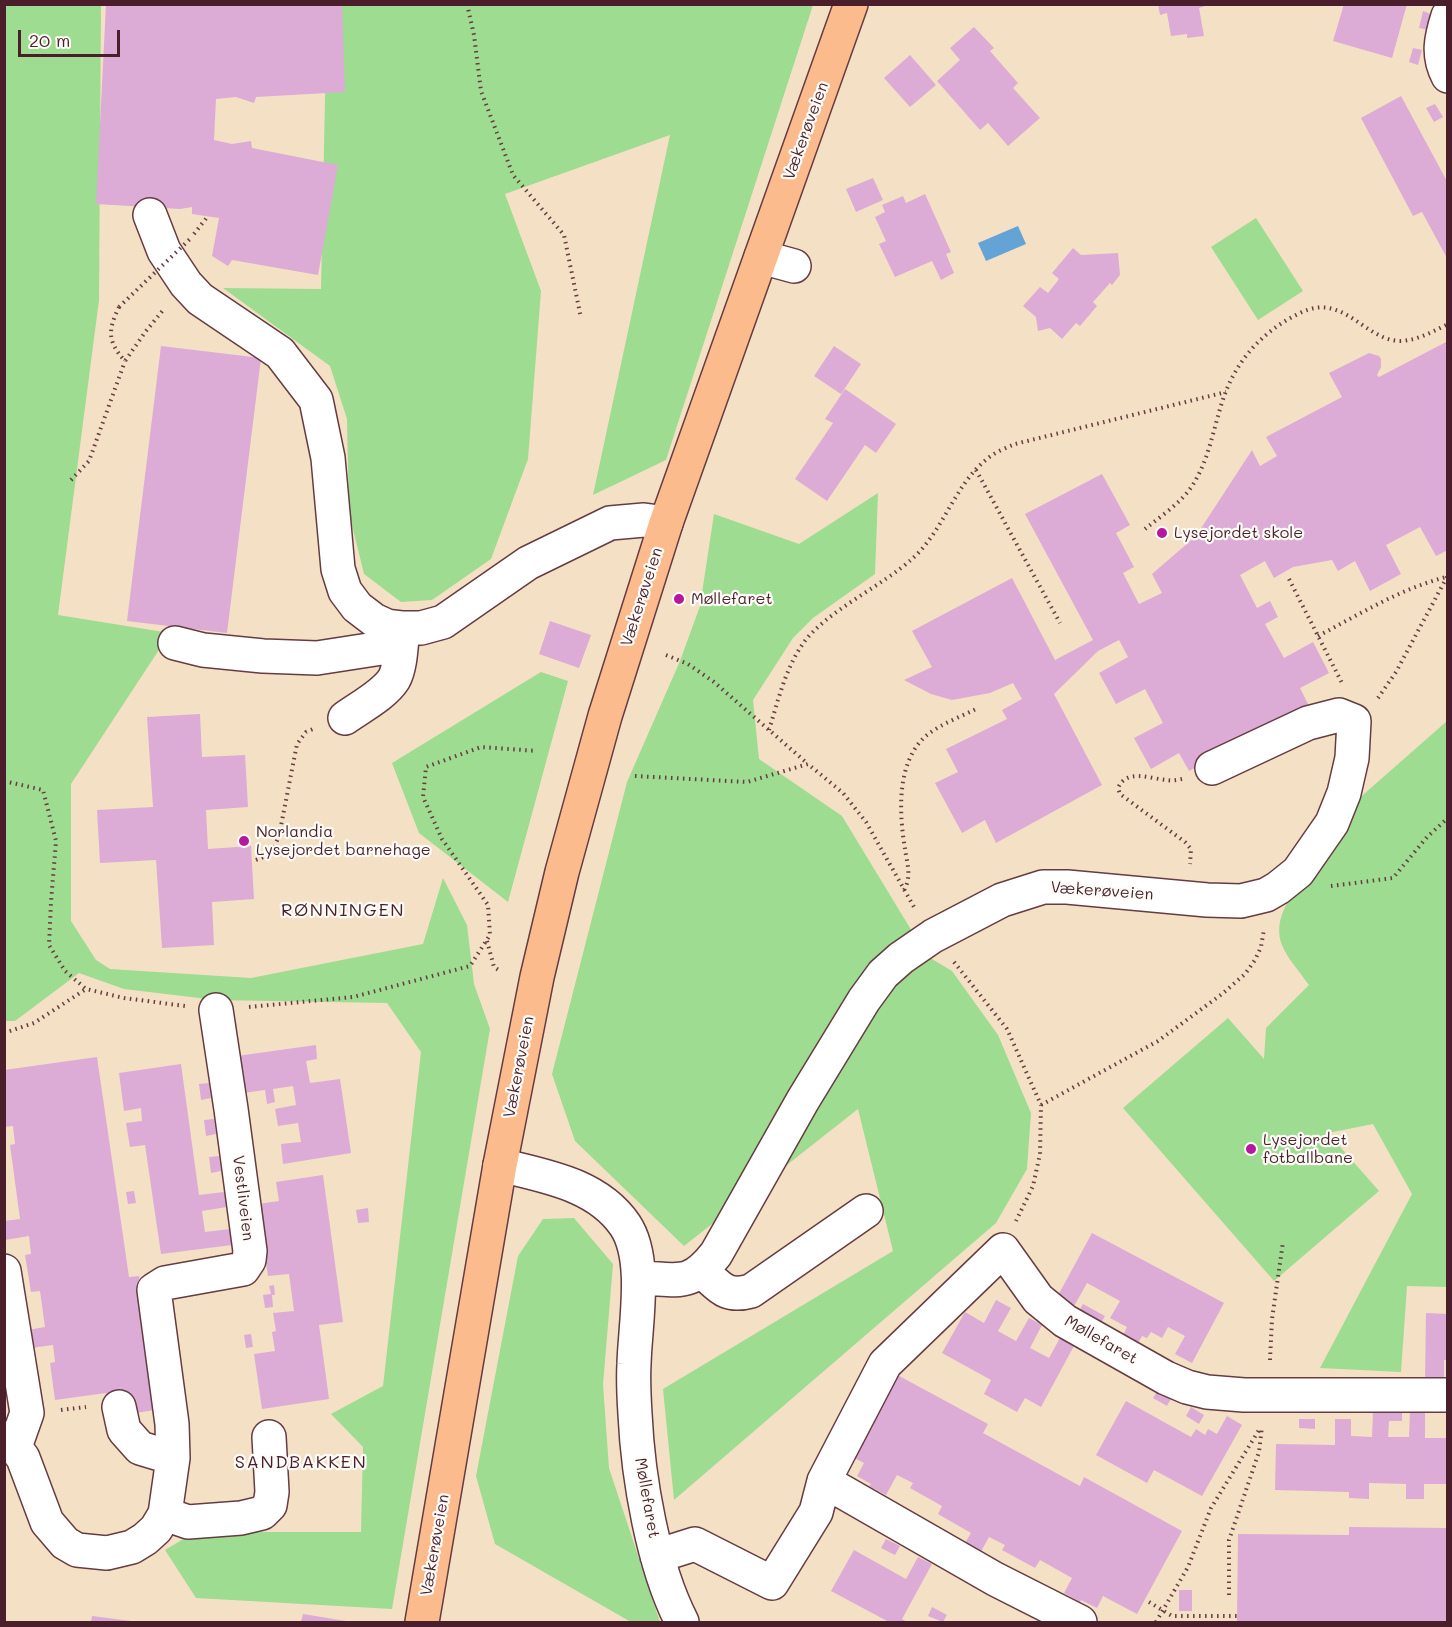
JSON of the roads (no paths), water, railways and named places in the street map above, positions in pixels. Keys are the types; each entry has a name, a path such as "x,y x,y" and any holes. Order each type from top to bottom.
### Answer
{"main road":[{"name":"Vækerøveien","path":"422,1623 500,1165 537,977 562,872 609,706 666,523 851,4"}],"street":[{"path":"1448,16 1440,52 1441,63 1448,76"},
{"name":"Vækerøveien","path":"150,215 164,251 186,284 200,299 280,353 316,400 328,458 338,568 345,591 357,607 402,637"},
{"path":"761,257 794,266"},
{"name":"Vækerøveien","path":"175,643 202,650 317,658 402,637 421,628 443,622 528,563 610,523 644,520 666,523"},
{"path":"345,718 393,681 402,637"},
{"name":"Vækerøveien","path":"702,1271 716,1254 803,1100 864,1000 901,957 933,936 1002,900 1043,887 1241,901 1266,896 1298,872 1332,823 1344,794 1352,758 1354,721 1339,714 1308,723 1212,768"},
{"name":"Vestliveien","path":"10,1442 28,1468 47,1522 65,1543 77,1550 107,1553 132,1547 146,1539 156,1529 165,1514 173,1458 172,1424 154,1290 165,1283 243,1269 249,1260 231,1109 216,1010"},
{"name":"Møllefaret","path":"500,1165 558,1180 589,1192 612,1210 626,1226 636,1255 639,1278 634,1365 635,1415 640,1469 657,1556 682,1623"},
{"path":"639,1278 690,1278 702,1271 726,1292 737,1294 751,1291 866,1211"},
{"name":"Møllefaret","path":"657,1556 695,1544 772,1583 816,1512 824,1481 885,1364 1003,1250 1038,1299 1065,1321 1166,1378 1187,1387 1207,1392 1244,1395 1448,1395"},
{"path":"4,1271 27,1413 10,1442"},
{"path":"119,1407 124,1430 140,1449 173,1458"},
{"path":"165,1514 188,1522 241,1518 262,1513 270,1504 272,1492 268,1437"},
{"path":"824,1481 995,1579 1080,1623"}],"water":[{"path":"1018,226 1026,244 986,261 978,243"}],"place":[{"name":"Lysejordet skole","path":"1162,533"},
{"name":"Møllefaret","path":"679,599"},
{"name":"Norlandia Lysejordet barnehage","path":"244,841"},
{"name":"Lysejordet fotballbane","path":"1251,1149"}],"district":[{"name":"RØNNINGEN","path":"343,910"},
{"name":"SANDBAKKEN","path":"301,1462"}]}
